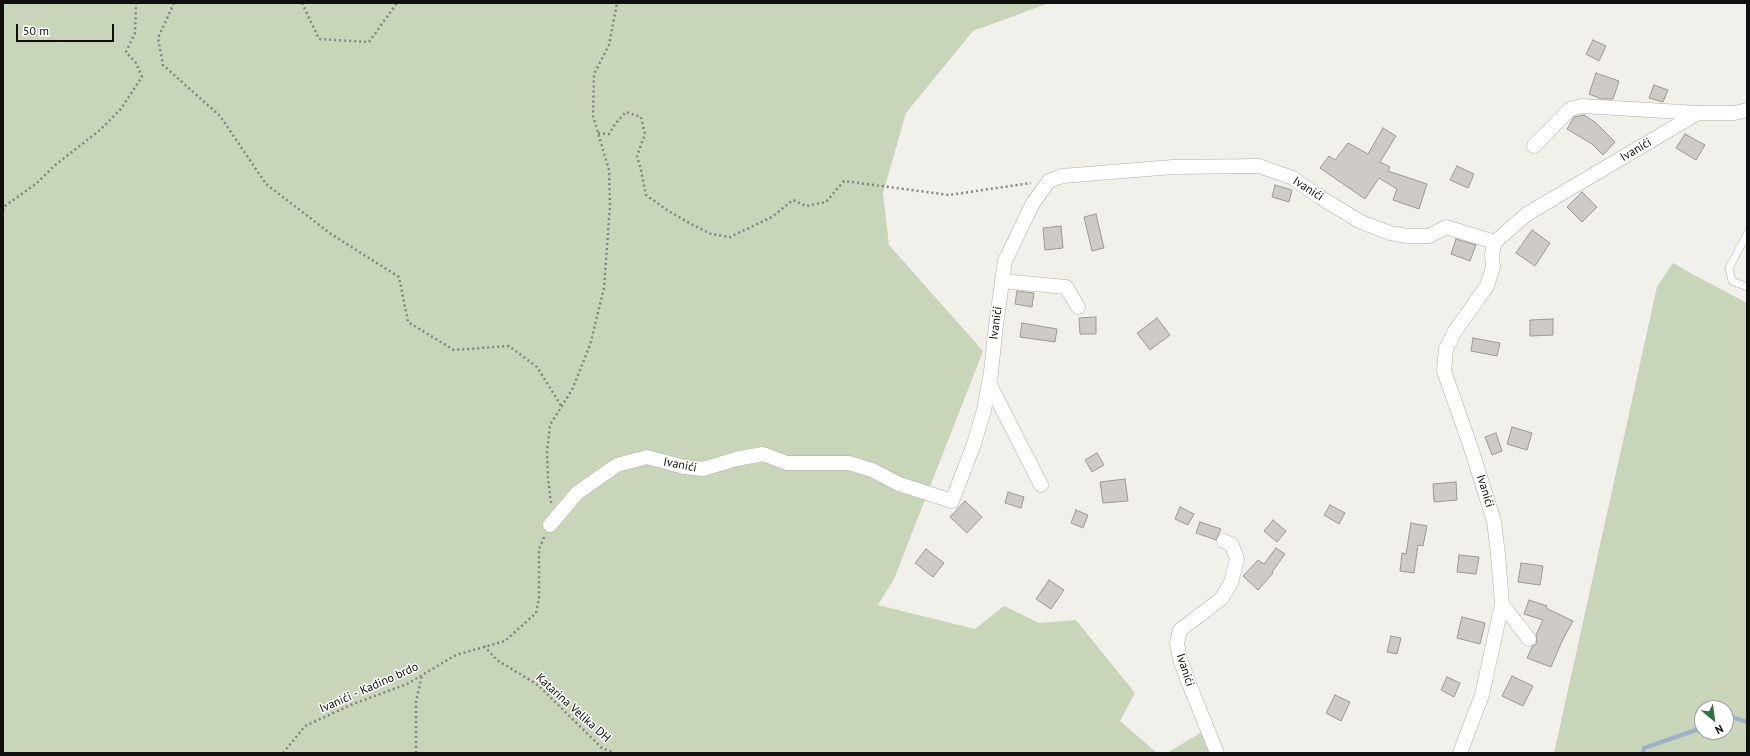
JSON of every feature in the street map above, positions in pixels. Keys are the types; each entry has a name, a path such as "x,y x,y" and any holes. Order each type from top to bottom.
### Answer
{"street":[{"path":"1534,146 1570,109 1582,106 1698,113 1735,113 1747,110"},
{"name":"Ivanići","path":"1460,753 1482,695 1502,604 1494,521 1471,448 1444,371 1446,349 1455,330 1487,286 1493,267 1492,254 1495,242 1527,214 1698,113"},
{"name":"Ivanići","path":"550,525 577,494 617,465 647,458 684,467 703,469 736,459 763,454 786,463 849,462 872,470 899,484 952,501 974,444 984,410 1005,261 1033,203 1049,181 1062,176 1173,167 1259,166 1293,178 1318,196 1362,222 1390,233 1408,236 1429,236 1446,227 1495,242"},
{"path":"1002,281 1066,287 1078,307"},
{"path":"989,383 1041,485"},
{"name":"Ivanići","path":"1217,753 1186,674 1177,643 1180,630 1221,600 1231,583 1237,559 1232,545 1224,541"},
{"path":"1502,604 1529,640"}],"lane":[{"path":"1747,234 1729,268 1732,281 1747,287"}],"path":[{"path":"3,211 5,206 37,183 54,166 100,130 120,110 142,77 136,63 126,52 135,32 136,3"},
{"path":"174,3 158,38 163,66 220,116 266,184 331,234 399,277 408,322 454,350 509,346 537,367 562,407"},
{"path":"302,3 319,39 369,42 397,3"},
{"name":"Ivanići - Kadino brdo","path":"283,753 305,726 353,704 406,684 456,655 505,641 536,613 539,598 539,549 550,525 552,506 548,478 547,452 550,425 572,390 590,345 604,288 610,206 609,170 593,116 594,74 609,45 617,3"},
{"path":"598,133 609,134 615,124 626,112 641,117 646,134 637,156 646,195 667,210 711,234 730,237 772,217 792,200 806,206 826,202 844,181 949,195 983,191 1001,186 1049,181"},
{"name":"Katarina Velika DH","path":"484,646 497,660 538,685 602,748 614,753"},
{"path":"416,753 416,702 422,675"}],"green space":[{"path":"3,3 1049,3 973,31 906,113 883,193 889,245 983,351 894,579 878,605 975,629 1004,606 1039,623 1076,620 1135,693 1120,721 1157,753 3,753"},
{"path":"1673,263 1747,303 1747,753 1554,753 1657,287"},
{"path":"1210,727 1223,753 1167,753"}],"building":[{"path":"1593,40 1606,46 1599,61 1586,54"},
{"path":"1596,73 1619,81 1613,99 1601,99 1589,94"},
{"path":"1654,85 1668,90 1663,102 1649,98"},
{"path":"1584,115 1595,122 1615,142 1603,155 1592,144 1567,129 1574,117"},
{"path":"1383,128 1396,136 1380,162 1390,167 1388,171 1427,184 1419,209 1393,200 1397,189 1379,178 1365,199 1320,168 1329,156 1335,160 1348,143 1368,154"},
{"path":"1685,134 1705,145 1696,160 1676,148"},
{"path":"1457,166 1474,174 1468,188 1450,180"},
{"path":"1275,185 1292,190 1289,202 1272,197"},
{"path":"1582,192 1597,207 1582,222 1567,207"},
{"path":"1096,214 1104,248 1092,251 1084,217"},
{"path":"1061,226 1063,248 1045,250 1043,228"},
{"path":"1532,230 1550,243 1535,266 1516,253"},
{"path":"1456,239 1476,245 1470,261 1451,254"},
{"path":"1017,291 1034,293 1032,307 1015,304"},
{"path":"1096,317 1096,334 1080,334 1079,318"},
{"path":"1157,318 1170,335 1150,350 1137,333"},
{"path":"1553,319 1553,335 1530,336 1530,320"},
{"path":"1022,323 1057,329 1055,342 1020,337"},
{"path":"1473,338 1500,343 1497,356 1471,351"},
{"path":"1512,427 1532,433 1527,450 1507,444"},
{"path":"1496,433 1502,451 1492,455 1485,437"},
{"path":"1097,453 1104,465 1092,472 1085,460"},
{"path":"1125,479 1128,501 1103,503 1100,482"},
{"path":"1456,482 1457,500 1434,502 1433,484"},
{"path":"1008,492 1024,497 1021,508 1005,503"},
{"path":"965,501 982,517 967,533 950,517"},
{"path":"1330,505 1345,513 1339,524 1324,515"},
{"path":"1180,507 1194,514 1188,525 1175,519"},
{"path":"1076,510 1088,515 1083,528 1071,523"},
{"path":"1273,520 1286,531 1277,542 1264,531"},
{"path":"1200,522 1221,529 1216,540 1196,533"},
{"path":"1411,523 1427,526 1423,546 1418,545 1414,573 1400,571 1402,553 1406,554"},
{"path":"1276,548 1285,554 1272,572 1273,573 1258,590 1243,576 1258,560 1264,564"},
{"path":"926,549 944,563 933,577 915,563"},
{"path":"1459,555 1479,557 1476,574 1457,572"},
{"path":"1521,563 1543,566 1540,585 1518,582"},
{"path":"1049,580 1064,590 1051,609 1036,599"},
{"path":"1529,600 1547,606 1546,608 1573,621 1563,639 1551,667 1527,658 1532,647 1537,643 1536,635 1543,620 1524,614"},
{"path":"1462,617 1485,623 1480,644 1457,638"},
{"path":"1391,636 1401,638 1397,654 1387,652"},
{"path":"1512,676 1533,686 1523,706 1502,696"},
{"path":"1447,677 1460,683 1454,697 1441,690"},
{"path":"1335,695 1350,702 1341,721 1326,713"}],"waterway":[{"path":"1734,718 1747,722"},
{"path":"1643,753 1644,748 1694,731"}]}
